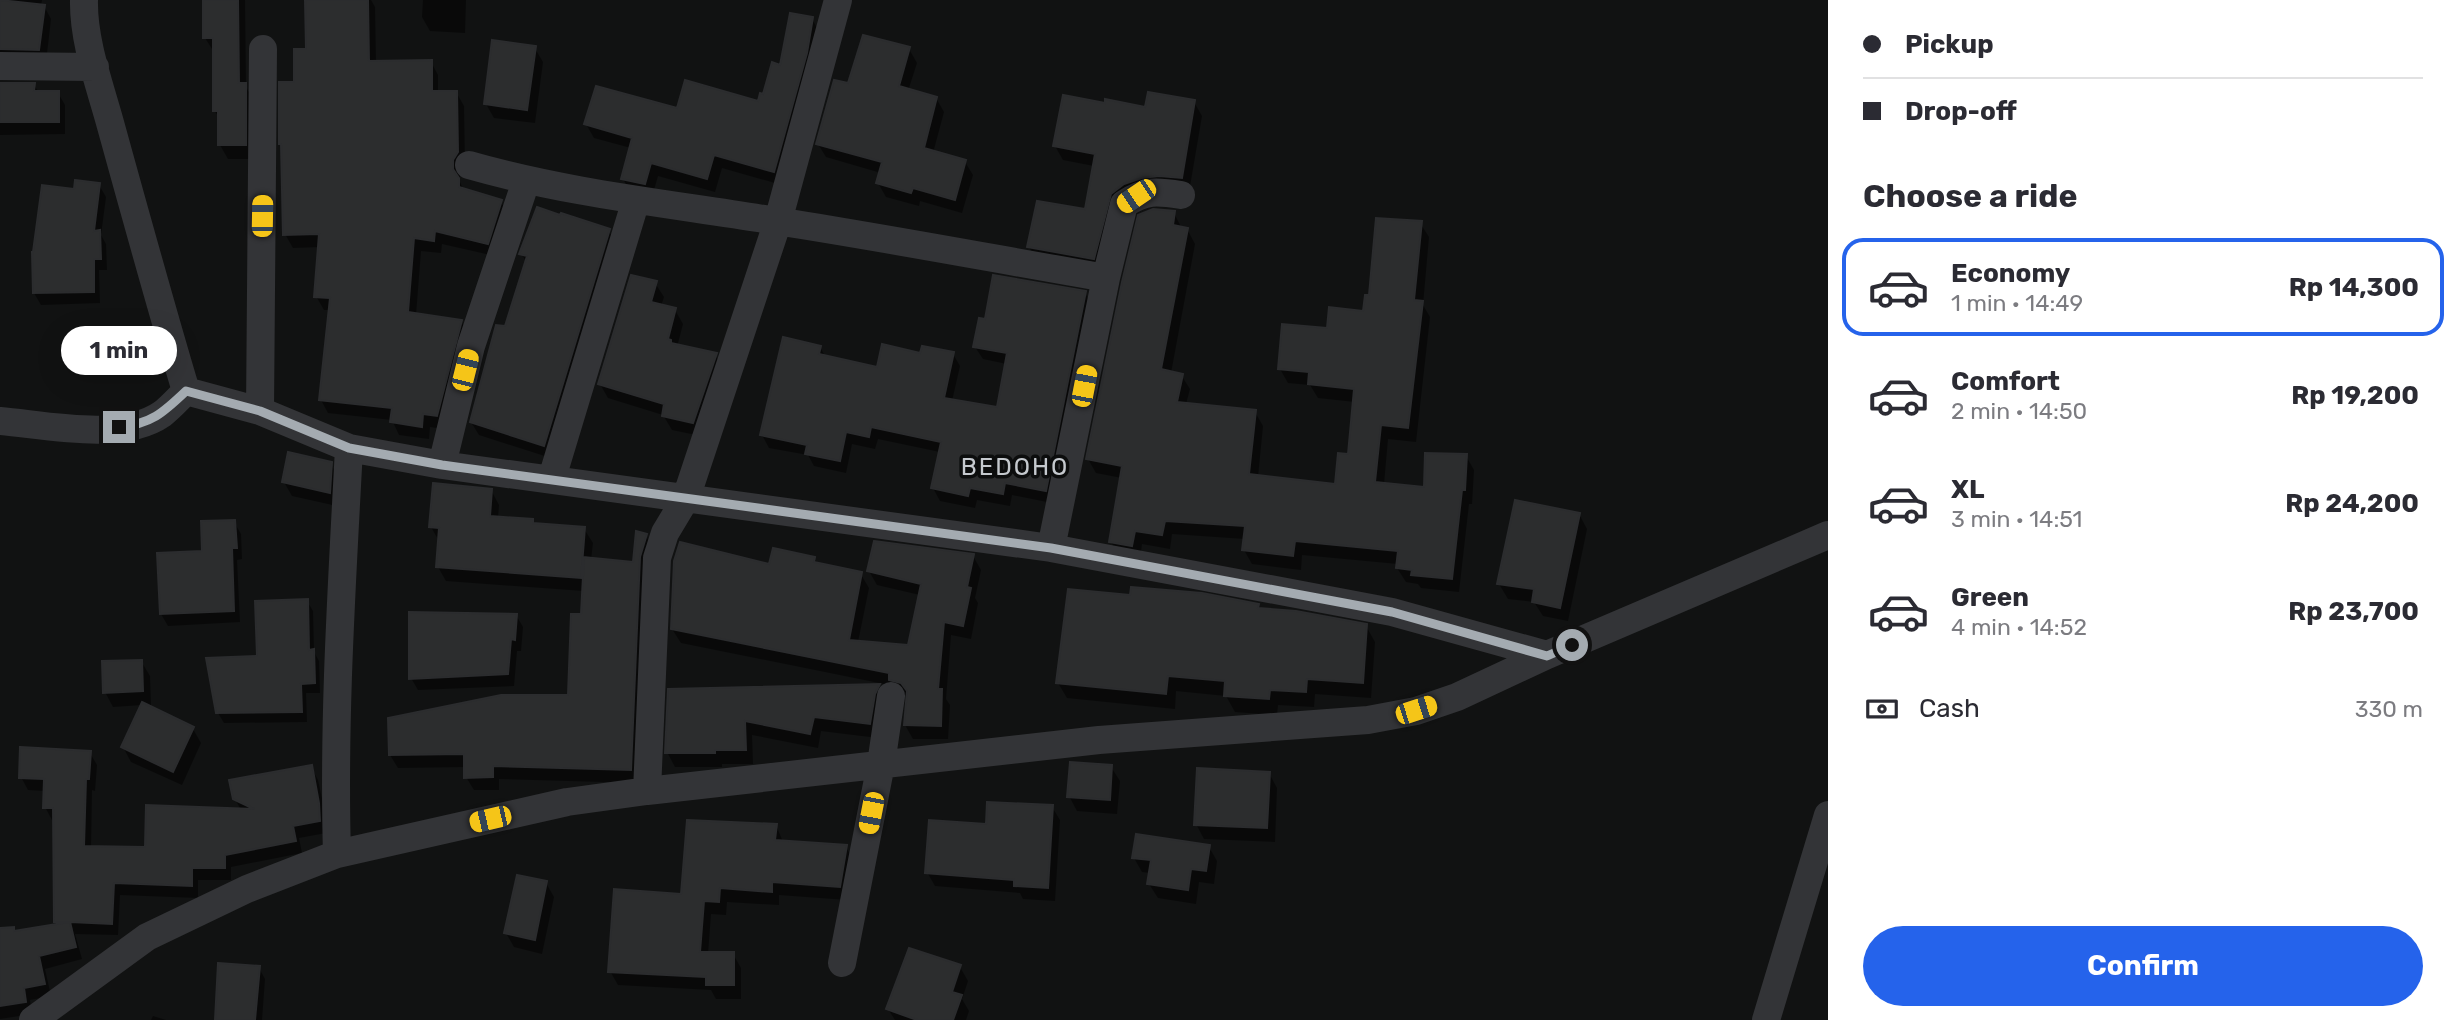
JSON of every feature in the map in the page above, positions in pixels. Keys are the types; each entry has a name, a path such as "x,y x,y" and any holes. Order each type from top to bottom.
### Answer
{"street":[{"path":"84,0 83,20 95,67 186,391"},
{"path":"648,791 657,558 665,533 686,498 778,221 838,0"},
{"path":"260,411 264,49"},
{"path":"0,66 95,67"},
{"path":"469,165 526,181 778,221 1106,278"},
{"path":"442,465 471,346 526,181"},
{"path":"1051,548 1106,278 1124,204 1136,196 1154,191 1181,195"},
{"path":"552,478 636,200"},
{"path":"186,391 260,411 349,448 442,465 1051,548 1392,612 1547,656"},
{"path":"0,421 100,430 138,425 161,414 186,391"},
{"path":"337,854 335,783 338,644 349,448"},
{"path":"33,1020 147,937 247,890 337,854 567,802 648,791 1099,740 1368,720 1416,710 1457,697 1828,535"},
{"path":"842,963 881,764 891,696"},
{"path":"1766,1020 1828,815"}],"building":[{"path":"0,0 45,5 39,50 0,49"},
{"path":"203,0 238,0 239,83 246,83 246,145 218,145 218,111 213,111 213,38 203,38"},
{"path":"305,0 368,0 369,61 432,60 432,91 457,91 458,152 453,160 453,169 459,178 459,187 502,200 488,244 435,231 434,241 414,238 408,312 462,320 437,416 423,414 422,427 390,422 392,408 319,400 330,298 314,297 319,234 283,235 279,144 279,82 294,82 294,49 306,49"},
{"path":"790,13 813,17 807,53 774,172 714,155 707,179 651,163 645,184 621,179 632,138 584,124 596,86 677,108 685,80 758,101 760,93 763,94 772,62 780,65"},
{"path":"863,35 910,47 899,86 937,97 924,148 966,160 955,200 913,188 911,193 876,183 882,162 816,144 834,80 848,83"},
{"path":"492,40 536,46 527,110 484,104"},
{"path":"0,83 35,83 34,91 59,91 59,122 0,122"},
{"path":"1148,92 1195,100 1182,178 1142,178 1124,184 1111,194 1094,259 1027,247 1037,201 1085,209 1095,154 1053,146 1063,95 1105,103 1105,99 1145,107"},
{"path":"75,180 100,183 94,231 100,230 101,259 94,259 94,292 33,293 32,252 42,185 74,189"},
{"path":"537,207 610,229 544,446 470,422 496,325 505,326 527,256 519,254"},
{"path":"1153,209 1175,211 1173,225 1188,228 1161,369 1183,374 1177,402 1256,410 1249,474 1335,484 1338,453 1348,454 1354,389 1308,384 1309,372 1278,369 1282,324 1327,328 1329,307 1363,311 1365,295 1369,295 1376,218 1422,221 1414,300 1423,301 1408,428 1381,425 1375,482 1424,487 1425,453 1467,454 1465,490 1462,490 1452,579 1411,575 1412,570 1396,568 1398,551 1295,541 1293,556 1242,550 1245,526 1165,521 1162,535 1135,531 1132,546 1109,542 1122,466 1086,459 1138,215"},
{"path":"631,275 657,281 651,302 676,308 668,339 671,343 717,353 693,423 662,416 664,404 598,384"},
{"path":"993,275 1086,291 1046,491 1005,483 1003,494 970,488 968,496 931,488 941,442 871,427 869,437 846,432 840,461 805,454 807,445 760,435 783,337 821,346 819,354 877,367 882,344 920,353 922,346 954,352 944,398 997,407 1007,353 973,347 979,318 985,319"},
{"path":"288,452 332,462 330,493 282,482"},
{"path":"433,483 492,489 490,516 585,527 581,578 436,567 439,528 429,527"},
{"path":"1515,500 1580,513 1560,608 1532,602 1534,589 1497,584"},
{"path":"235,520 237,548 232,548 234,611 160,614 157,553 202,551 201,521"},
{"path":"636,531 647,534 640,557 631,770 493,766 493,777 464,778 464,754 389,755 388,718 501,695 568,695 571,614 581,614 584,557 633,562"},
{"path":"874,541 974,554 967,587 971,588 963,626 944,622 938,689 942,689 941,726 904,725 907,691 901,683 889,680 889,673 671,629 674,561 680,542 769,564 773,548 815,557 814,562 862,572 849,640 908,645 921,584 867,571"},
{"path":"1131,587 1202,593 1259,604 1258,608 1296,611 1367,624 1363,683 1307,679 1306,692 1270,690 1269,699 1224,696 1225,681 1168,676 1166,694 1056,683 1068,589 1130,595"},
{"path":"308,599 309,650 314,649 315,683 301,684 302,712 216,713 206,658 257,656 255,601"},
{"path":"409,612 517,614 515,640 511,639 508,674 409,679"},
{"path":"142,660 143,691 103,693 102,661"},
{"path":"880,684 875,694 870,724 814,717 810,734 745,721 746,750 665,753 668,689"},
{"path":"142,702 194,727 173,772 121,747"},
{"path":"20,747 91,751 89,779 86,779 84,846 145,847 146,805 254,809 233,799 229,780 312,765 320,821 293,826 296,841 225,855 225,868 192,868 192,886 114,883 112,924 70,922 76,947 39,956 45,984 24,988 26,1002 0,1006 0,928 14,927 14,931 69,922 54,922 53,808 43,808 44,779 19,778"},
{"path":"1070,762 1112,765 1110,800 1067,797"},
{"path":"1197,768 1270,772 1267,828 1194,825"},
{"path":"987,802 1053,805 1048,888 1014,886 1014,880 925,873 929,820 986,824"},
{"path":"687,820 777,824 775,840 847,845 840,887 772,882 772,892 720,888 719,902 704,901 700,952 734,952 734,985 706,985 706,977 608,972 614,889 681,894"},
{"path":"1136,834 1210,845 1206,871 1191,869 1188,890 1147,884 1151,860 1132,858"},
{"path":"517,875 547,881 535,940 504,933"},
{"path":"909,948 961,965 952,992 962,995 953,1020 917,1020 886,1009"},
{"path":"218,963 260,966 255,1020 215,1020"}],"district":[{"name":"BEDOHO","path":"1015,467"}],"route":[{"path":"119,427 138,425 161,414 186,391 260,411 349,448 442,465 1051,548 1392,612 1547,656 1572,645"}]}
